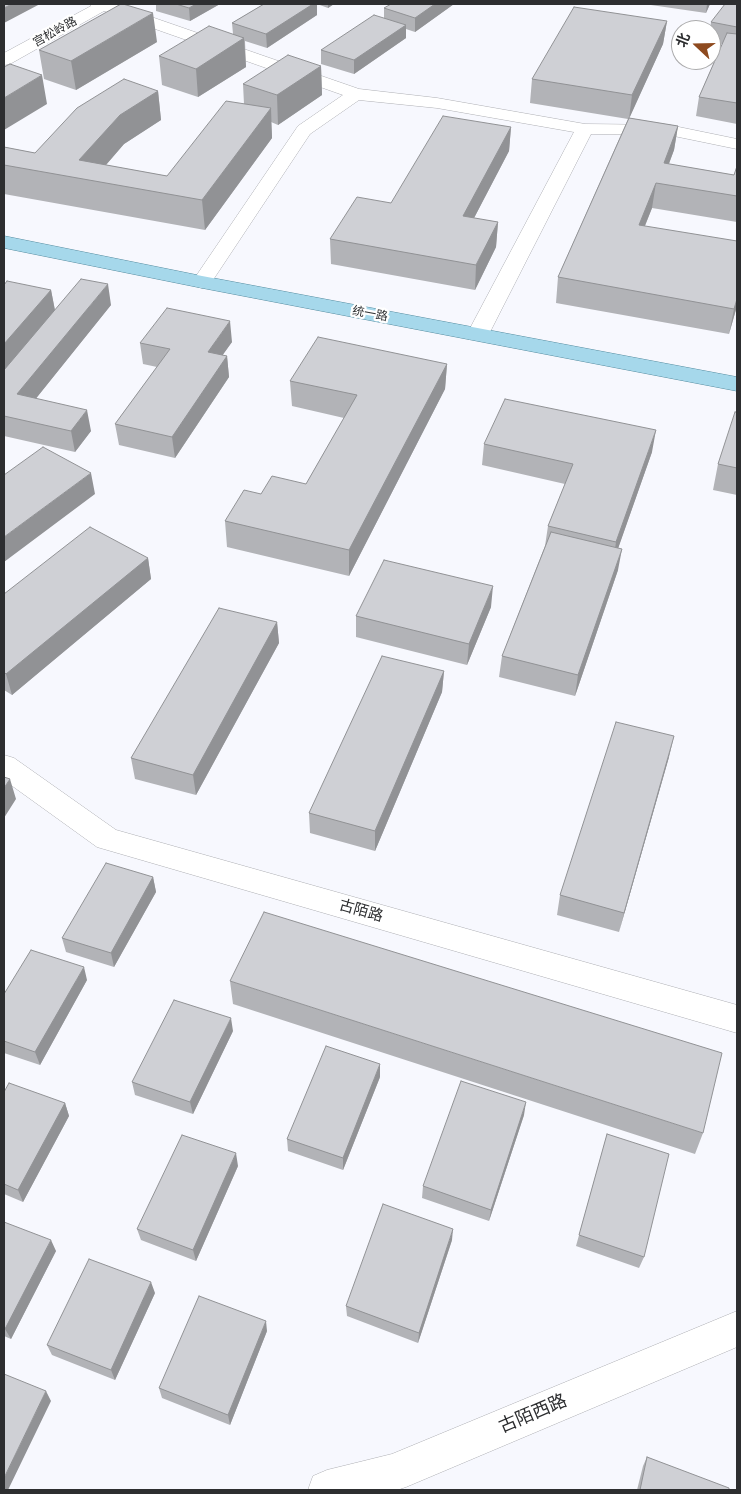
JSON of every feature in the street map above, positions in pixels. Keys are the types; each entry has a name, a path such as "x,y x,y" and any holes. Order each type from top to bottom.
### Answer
{"main road":[{"name":"统一路","path":"4,242 202,282 737,384"},
{"name":"统一路","path":"4,260 737,400"}],"street":[{"name":"宫松岭路","path":"4,60 103,4"},
{"path":"103,4 356,94 437,103 585,129 669,130 737,144"},
{"path":"202,282 304,130 356,94"},
{"path":"478,334 585,129"},
{"name":"古陌路","path":"4,766 107,839 737,1019"},
{"name":"古陌西路","path":"327,1490 392,1472 737,1329"}],"building":[{"path":"4,4 12,4 4,8"},
{"path":"121,4 153,13 71,61 39,50"},
{"path":"176,4 196,4 189,8"},
{"path":"264,4 313,4 266,34 232,23"},
{"path":"391,4 435,4 415,18 384,8"},
{"path":"725,4 737,4 737,27 721,24 721,20 713,20"},
{"path":"574,7 667,21 632,95 532,79"},
{"path":"374,15 406,25 354,60 321,50"},
{"path":"209,26 244,38 196,69 159,56"},
{"path":"727,33 737,34 737,103 699,97 711,70 721,70 721,47"},
{"path":"288,55 321,66 277,95 243,84"},
{"path":"10,64 42,75 4,98 4,67"},
{"path":"124,79 158,91 120,115 79,160 167,176 226,101 271,108 202,200 4,165 4,147 35,153 77,108"},
{"path":"443,116 511,127 463,216 498,222 476,265 330,239 357,197 391,203"},
{"path":"629,118 678,126 664,163 734,175 737,166 737,196 656,183 639,225 737,241 737,299 734,309 558,277"},
{"path":"81,279 108,284 17,394 87,410 71,431 4,416 4,370"},
{"path":"7,281 51,290 4,344 4,285"},
{"path":"167,308 230,321 208,352 227,356 172,437 115,424 170,349 140,343"},
{"path":"318,337 447,364 349,550 225,521 244,490 261,494 272,476 306,484 357,395 290,381"},
{"path":"505,399 656,430 616,542 548,526 573,464 484,444"},
{"path":"735,412 737,412 737,468 718,464"},
{"path":"43,447 91,473 4,537 4,475"},
{"path":"90,527 148,558 6,674 4,672 4,594"},
{"path":"551,532 622,549 578,675 502,656"},
{"path":"384,560 493,586 469,644 356,616"},
{"path":"219,608 277,622 193,775 131,758"},
{"path":"382,656 444,671 375,831 309,813"},
{"path":"616,722 674,736 624,913 560,895"},
{"path":"4,777 10,779 4,788"},
{"path":"106,863 153,877 111,953 62,938"},
{"path":"264,912 722,1053 703,1133 230,981"},
{"path":"31,950 84,967 35,1052 4,1041 4,994"},
{"path":"174,1000 231,1018 190,1102 132,1082"},
{"path":"326,1046 380,1064 343,1158 287,1139"},
{"path":"461,1081 526,1102 491,1210 423,1186"},
{"path":"9,1083 65,1103 18,1190 4,1184 4,1092"},
{"path":"607,1134 669,1154 644,1257 579,1235"},
{"path":"182,1135 236,1153 193,1250 137,1229"},
{"path":"383,1204 453,1229 419,1333 346,1306"},
{"path":"4,1222 51,1240 5,1329 4,1328"},
{"path":"89,1259 151,1282 111,1370 47,1345"},
{"path":"199,1296 266,1321 228,1415 159,1388"},
{"path":"4,1374 46,1391 4,1478"},
{"path":"647,1457 729,1488 729,1490 640,1490"}]}
